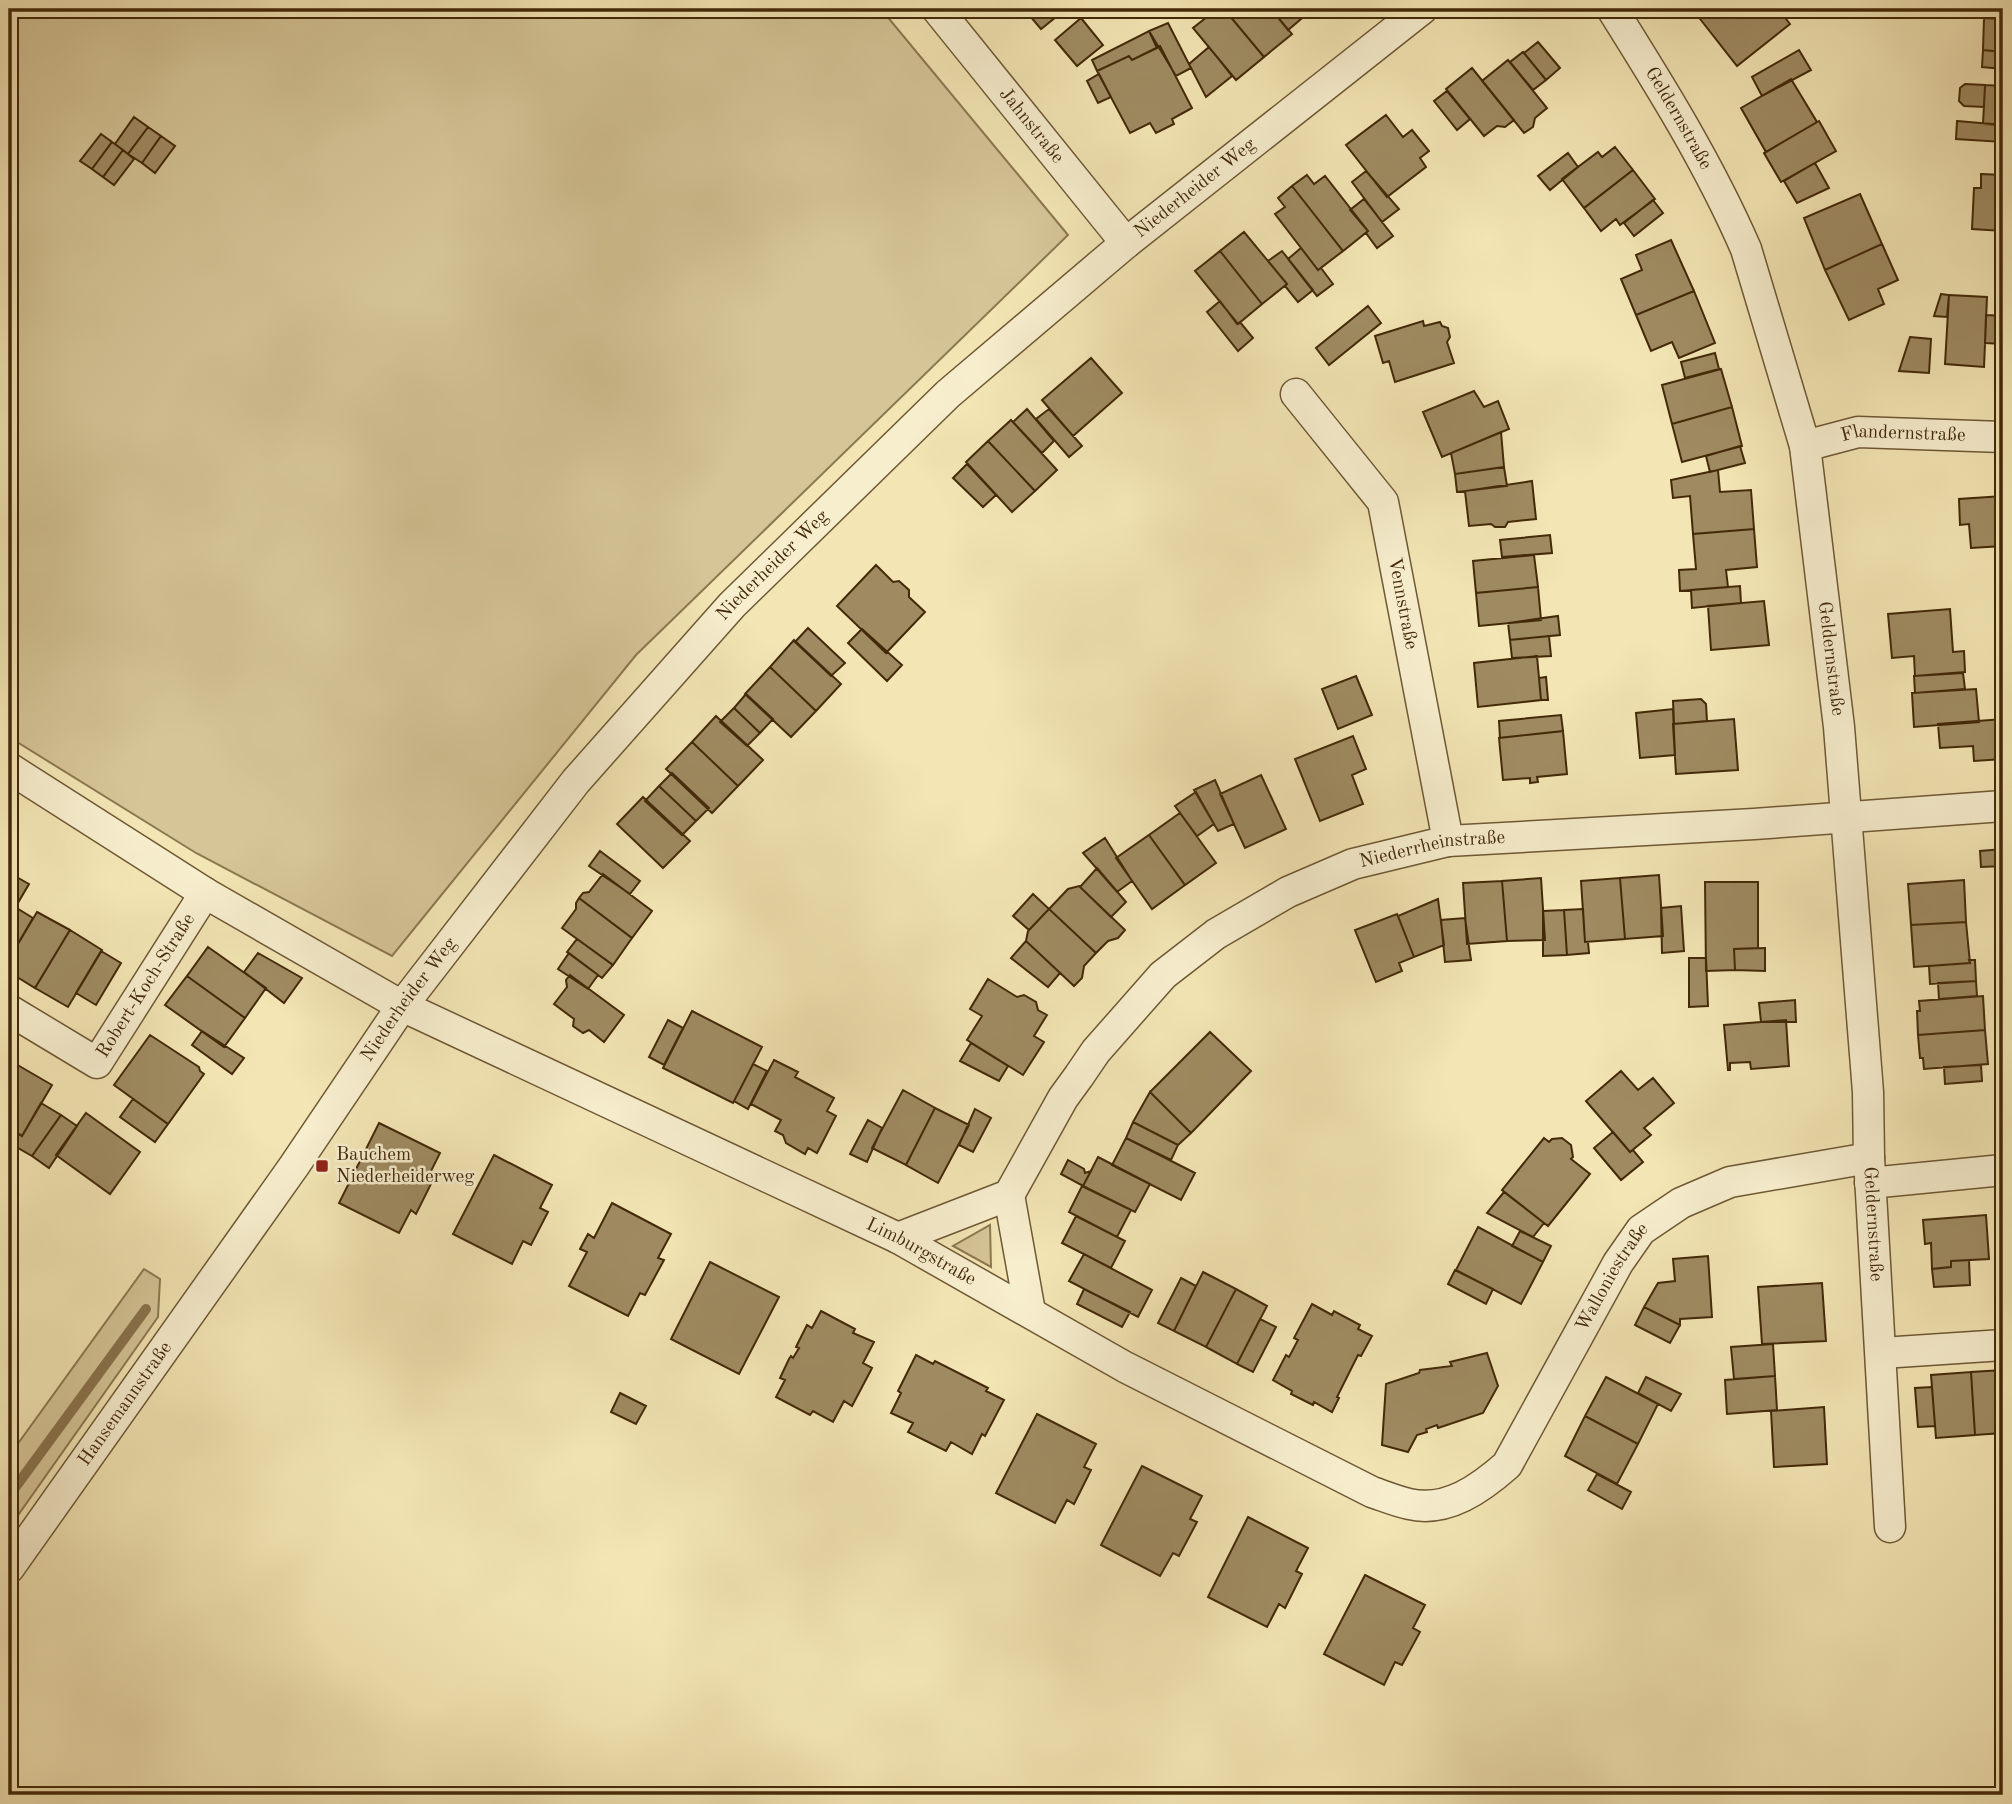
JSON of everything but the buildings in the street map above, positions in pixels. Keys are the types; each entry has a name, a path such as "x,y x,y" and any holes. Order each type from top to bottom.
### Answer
{"street":[{"name":"Jahnstraße","path":"937,9 1126,243"},
{"name":"Niederheider Weg","path":"242,1238 294,1167 402,1006 576,781 732,605 947,394 1126,243 1422,9"},
{"name":"Geldernstraße","path":"1612,9 1666,93 1735,223 1746,249 1805,446 1847,816 1868,1092 1890,1527"},
{"name":"Vennstraße","path":"1296,394 1383,502 1448,841"},
{"name":"Flandernstraße","path":"1805,446 1858,432 2003,436"},
{"name":"Robert-Koch-Straße","path":"9,768 205,893 402,1006"},
{"name":"Niederrheinstraße","path":"1009,1195 1063,1098 1096,1051 1163,975 1216,934 1288,892 1353,864 1448,841 2003,806"},
{"name":"Robert-Koch-Straße","path":"9,1010 97,1063 205,893"},
{"name":"Limburgstraße","path":"402,1006 898,1238 1125,1367 1372,1492 1411,1504 1435,1505"},
{"name":"Walloniestraße","path":"1435,1505 1467,1495 1488,1482 1507,1465 1618,1263 1641,1230 1681,1203 1730,1182 1870,1171 2003,1170"},
{"path":"898,1238 1009,1195 1030,1312"},
{"name":"Hansemannstraße","path":"9,1568 242,1238"},
{"path":"1882,1353 2003,1345"}],"shaded area":[{"path":"9,9 881,9 1068,235 636,655 392,956 196,853 9,737"},
{"path":"990,1225 991,1267 953,1246"},
{"path":"144,1269 160,1279 158,1317 9,1528 9,1456"}],"waterway":[{"path":"9,1496 146,1309"}],"place":[{"name":"Bauchem Niederheiderweg","path":"322,1166"}]}
